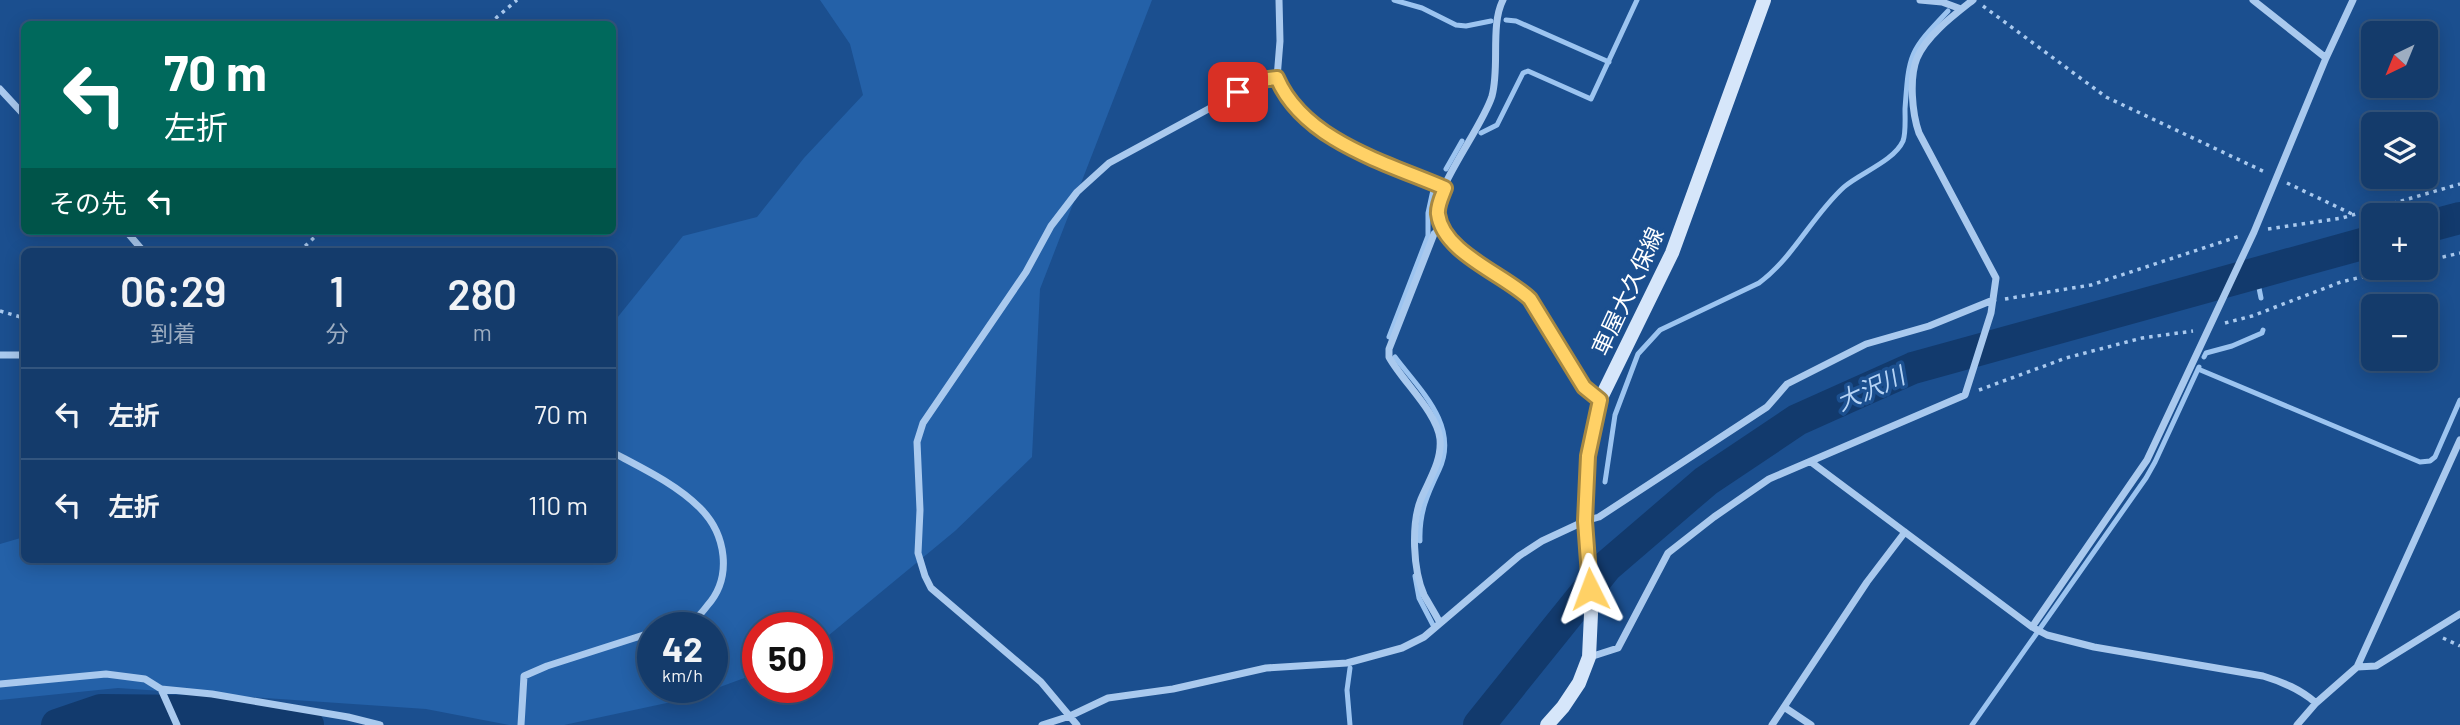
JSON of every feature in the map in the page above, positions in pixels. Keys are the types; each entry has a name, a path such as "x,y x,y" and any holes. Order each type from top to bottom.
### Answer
{"main road":[{"name":"車屋大久保線","path":"1547,725 1579,683 1589,651 1591,614 1585,521 1588,456 1600,400 1672,253 1764,0"}],"street":[{"path":"1279,0 1277,78 1283,92 1308,120 1332,139 1445,188"},
{"path":"1503,0 1497,28 1496,74 1491,99 1445,188 1437,212 1442,227 1463,252 1521,290 1530,299 1584,387 1600,400"},
{"path":"1920,0 1942,2 1961,9"},
{"path":"1589,651 1618,648 1668,553 1769,479 1967,391 1991,313 1996,278 1919,133 1913,116 1912,102 1917,60 1928,41 1974,0"},
{"path":"2253,0 2326,58"},
{"path":"2036,629 2142,470 2254,232 2353,0"},
{"path":"1077,725 1041,682 931,588 918,553 920,510 916,455 923,423 1026,272 1051,226 1077,192 1109,163 1260,80 1277,78"},
{"path":"0,89 21,112"},
{"path":"1440,623 1423,593 1414,526 1419,503 1440,457 1440,436 1431,416 1389,357 1389,349 1434,234 1442,227"},
{"path":"1042,725 1070,716 1108,698 1173,689 1266,668 1347,663 1402,648 1424,637 1519,556 1542,541 1599,517 1767,407 1787,384 1867,344 1929,326 1993,300"},
{"path":"0,355 21,355"},
{"path":"2297,725 2357,667 2460,440"},
{"path":"616,454 675,488 701,509 719,536 724,561 722,582 701,612"},
{"path":"1811,462 2036,629 2094,647 2263,676 2286,683 2304,693 2316,704"},
{"path":"1772,725 1867,582 1905,533"},
{"path":"2357,667 2376,666 2460,614"},
{"path":"521,725 524,676 637,637"},
{"path":"0,684 106,674 145,680 163,692 212,694 348,716 380,725"},
{"path":"163,692 176,723"},
{"path":"1784,707 1811,725"}],"path":[{"path":"492,21 517,0"},
{"path":"1974,0 2106,97 2354,215"},
{"path":"1993,300 2091,285 2254,232 2354,215 2460,184"},
{"path":"303,248 317,235"},
{"path":"2438,258 2460,253"},
{"path":"1967,391 2066,358 2142,338 2188,333 2252,316 2341,282 2361,277"},
{"path":"0,311 21,317"}],"shaded area":[{"path":"820,0 1152,0 1040,289 1032,457 955,531 833,632 833,612 742,612 742,679 728,684 728,612 637,612 637,703 667,703 564,725 509,725 426,709 118,688 0,700 0,544 21,538 21,563 616,563 616,319 683,236 757,217 804,158 863,95 850,44"}],"waterway":[{"path":"1394,0 1422,8 1456,25 1466,26 1491,21"},
{"path":"1481,133 1497,125 1523,73 1528,71 1591,99 1637,0"},
{"path":"1605,482 1615,415 1638,354 1660,330 1759,283 1783,261 1844,187 1885,161 1899,148 1905,134 1908,76 1913,54 1948,11"},
{"path":"1506,20 1516,21 1609,62"},
{"path":"1446,169 1462,141"},
{"path":"1389,337 1428,236 1428,213 1433,190"},
{"name":"大沢川","path":"2438,224 2460,218"},
{"name":"大沢川","path":"1479,725 1607,566 1706,481 1797,420 1913,368 2361,244"},
{"path":"2256,273 2261,298"},
{"path":"2204,357 2206,353 2232,346 2262,333 2263,330"},
{"path":"1395,357 1434,409 1444,438 1444,454 1422,513 1420,541"},
{"path":"1972,725 2146,478 2199,367"},
{"path":"2198,369 2420,462 2430,461 2435,457 2460,400"},
{"path":"1415,576 1419,598 1433,625"},
{"path":"1350,668 1347,690 1350,725"},
{"name":"大沢川","path":"57,725 101,710 192,711 308,725"}],"route":[{"path":"1238,92 1260,80 1277,78 1283,92 1308,120 1332,139 1445,188 1437,212 1442,227 1453,242 1530,299 1584,387 1600,400 1588,456 1585,521 1590,589"}]}
